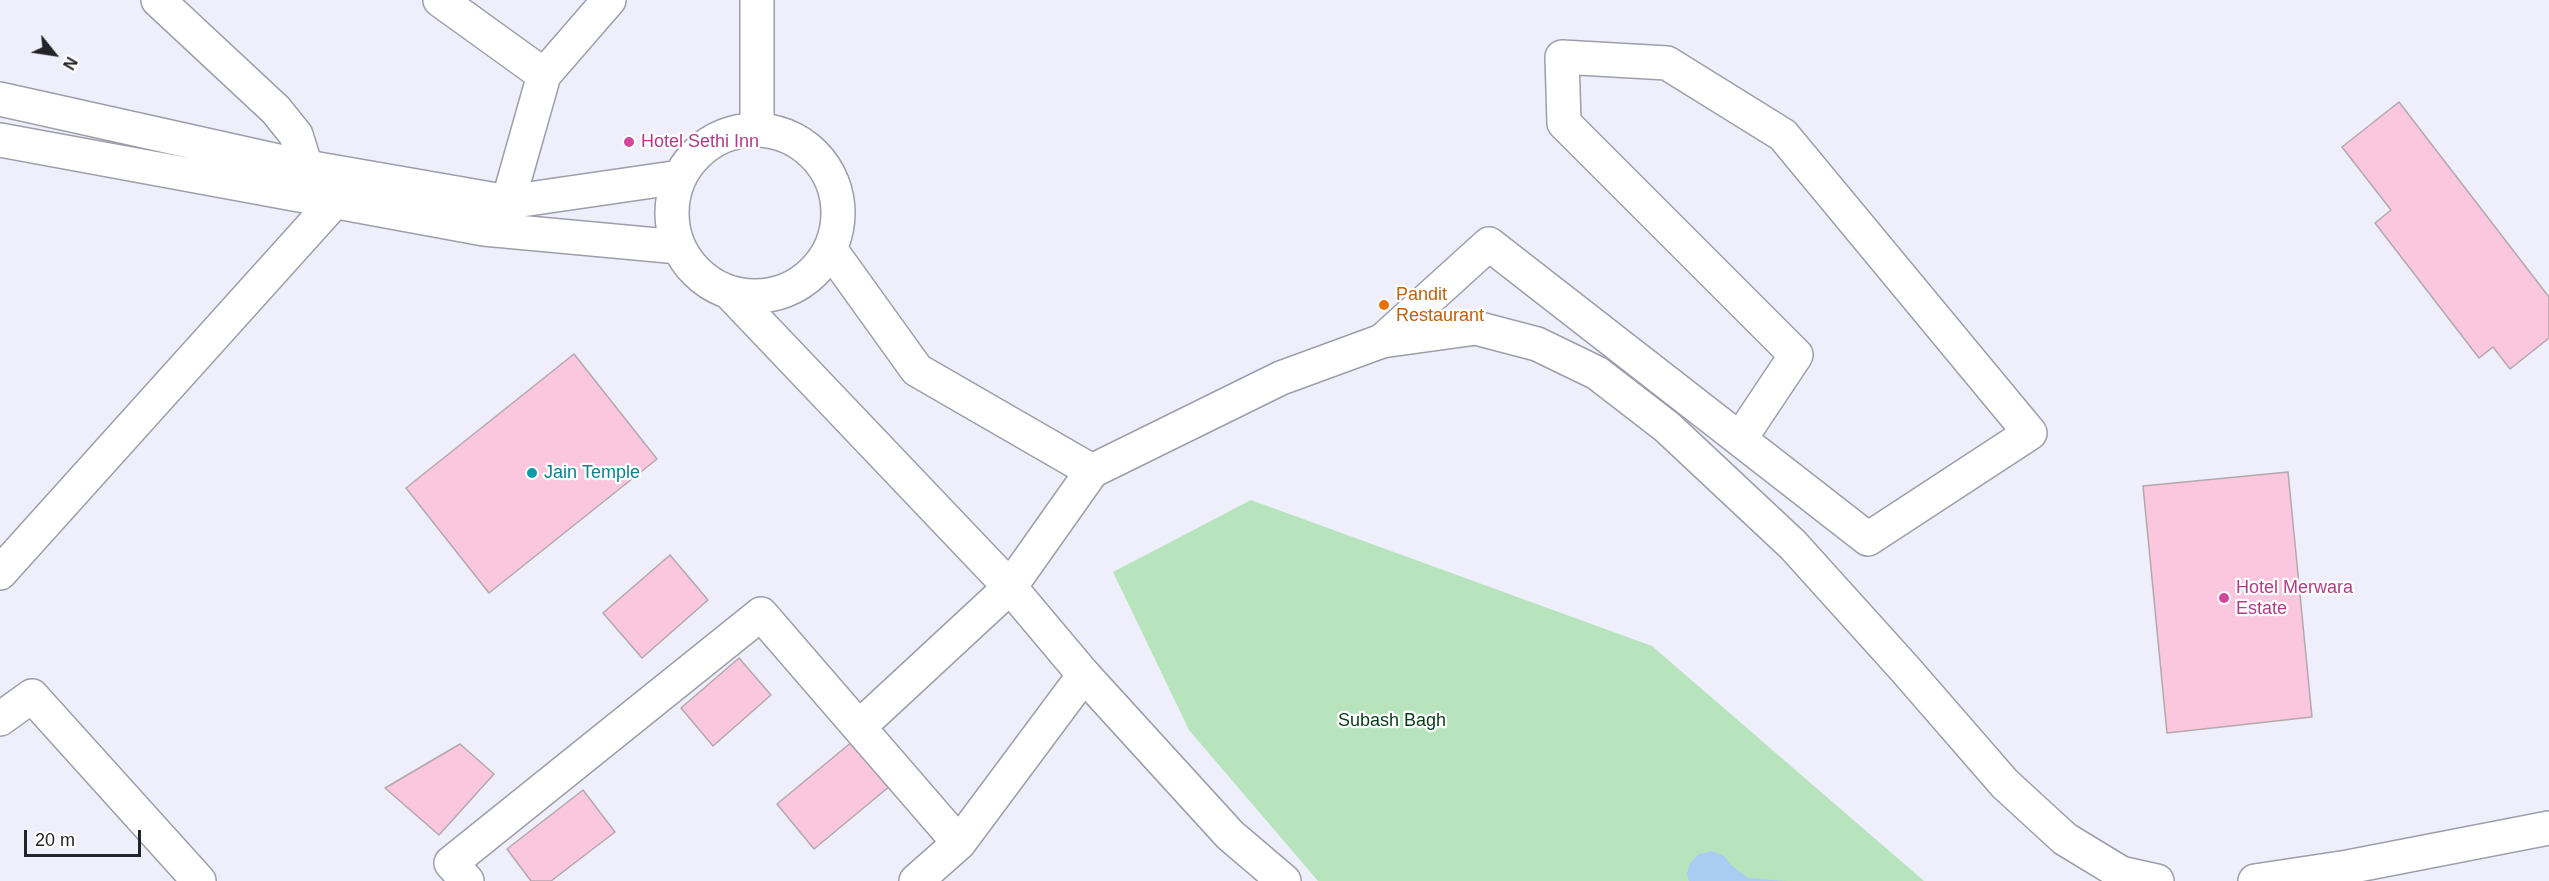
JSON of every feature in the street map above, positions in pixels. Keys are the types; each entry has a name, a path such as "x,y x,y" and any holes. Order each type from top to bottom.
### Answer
{"main road":[{"path":"158,0 276,110 296,135 306,167"},
{"path":"440,0 544,75"},
{"path":"505,216 544,75 609,0"},
{"path":"757,0 757,129"},
{"path":"1382,341 1489,244 1868,539 2030,433 1784,135 1667,63 1562,57 1564,123 1796,355 1740,439"},
{"path":"0,99 306,167 505,216"},
{"path":"0,117 484,212 679,247"},
{"path":"757,129 781,133 802,143 820,159 832,179 838,202 837,226 830,249 817,269 799,284 777,294 754,297 730,293 709,282 691,267 679,247 673,224 673,200 680,177 694,157 711,142 734,132 757,129"},
{"path":"0,140 334,202 505,216 680,177"},
{"path":"0,573 334,202"},
{"path":"830,249 917,370 1092,471"},
{"path":"730,293 1011,587 1084,675 1230,835 1284,881"},
{"path":"859,727 1011,587 1092,471 1281,378 1382,341 1476,328 1537,344 1597,373 1667,427 1793,545 2005,784 2065,839 2121,873 2157,881"},
{"path":"467,881 451,863 761,614 959,843"},
{"path":"916,881 959,843 1084,675"},
{"path":"0,719 32,696 199,881"},
{"path":"2256,881 2348,867 2549,828"}],"green space":[{"name":"Subash Bagh","path":"1251,500 1652,646 1924,881 1318,881 1189,730 1113,572"}],"water":[{"path":"1712,851 1724,856 1732,866 1748,878 1786,881 1689,881 1687,873 1690,863 1699,854"}],"building":[{"path":"2399,102 2549,297 2549,338 2510,369 2493,347 2479,358 2375,223 2391,210 2342,147"},
{"name":"Jain Temple","path":"574,354 657,459 489,593 406,488"},
{"path":"2288,472 2312,717 2167,733 2143,486"},
{"path":"670,555 708,600 642,658 603,613"},
{"path":"739,658 771,695 713,746 681,708"},
{"path":"853,741 890,786 814,849 777,804"},
{"path":"460,744 494,774 439,835 385,788"},
{"path":"583,790 615,832 551,881 531,881 507,849"}],"place":[{"name":"Hotel Sethi Inn","path":"629,142"},
{"name":"Pandit Restaurant","path":"1384,305"},
{"name":"Jain Temple","path":"532,473"},
{"name":"Hotel Merwara Estate","path":"2224,598"}]}
